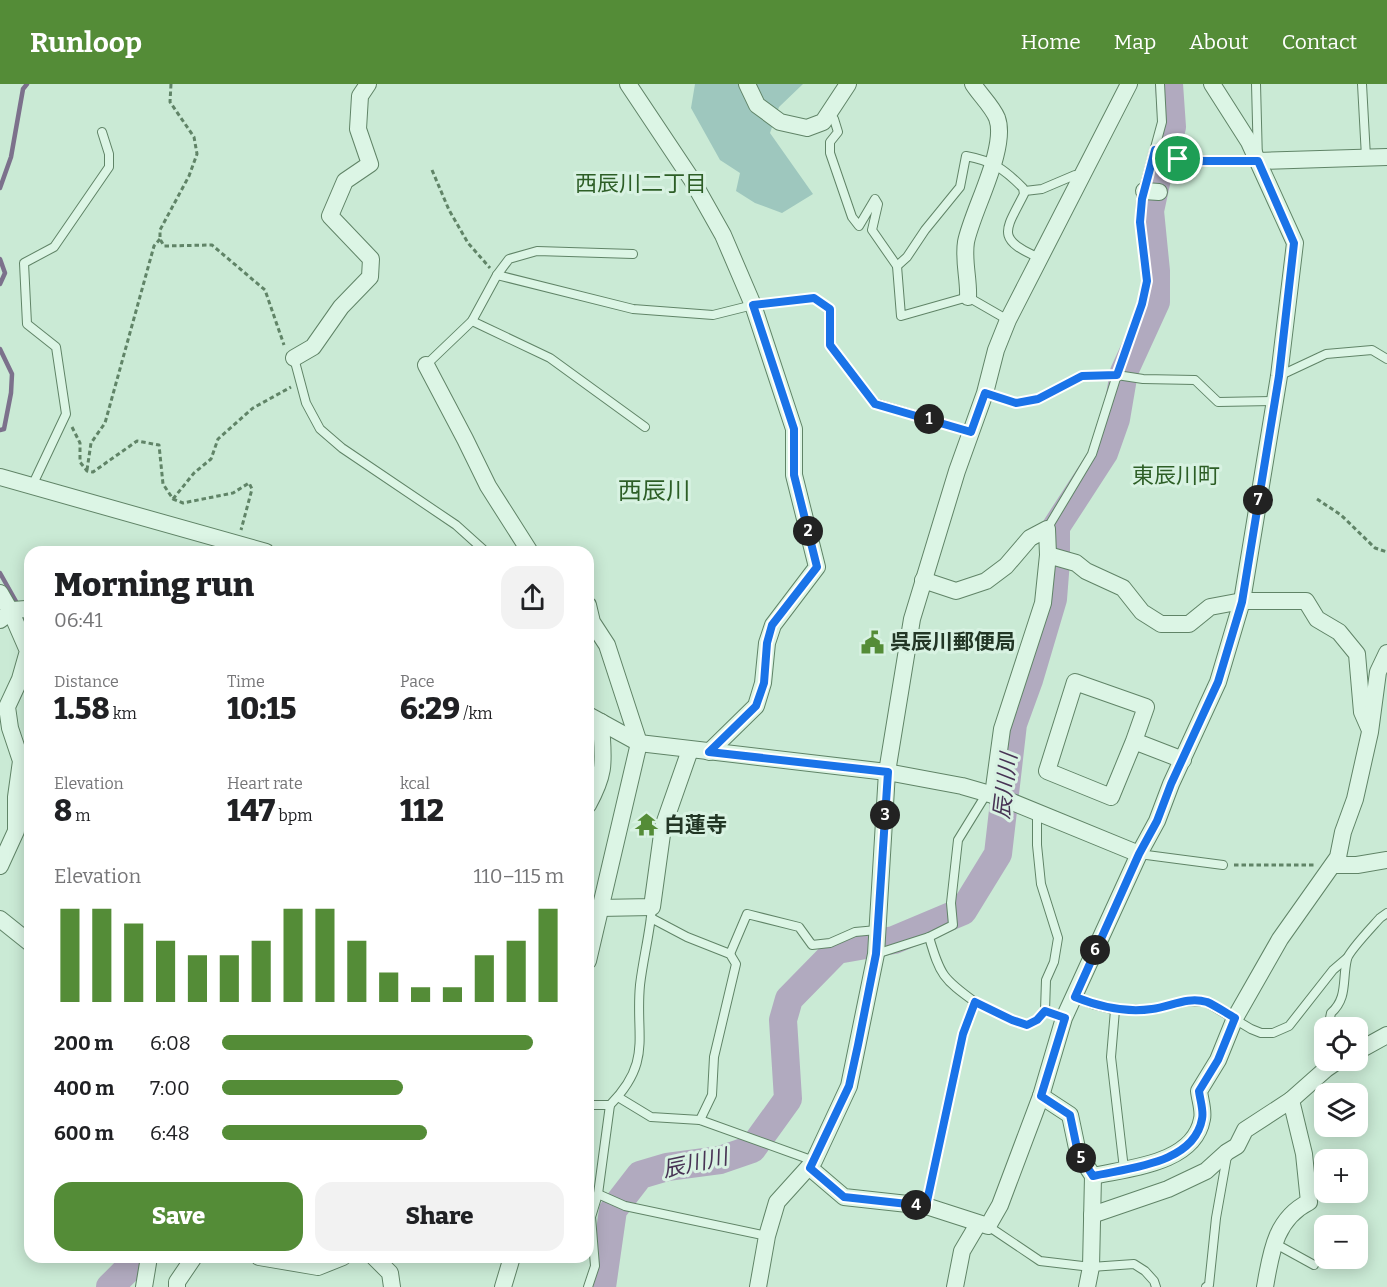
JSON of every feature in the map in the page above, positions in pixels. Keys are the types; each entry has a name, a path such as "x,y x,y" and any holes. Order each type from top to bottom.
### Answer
{"street":[{"path":"294,358 313,347 341,307 370,277 371,259 330,216 345,181 370,164 358,129 360,96 368,84"},
{"path":"628,84 697,189 723,235 753,305 794,429 794,475 817,567 772,625 767,643 764,683 756,706 709,752"},
{"path":"747,84 757,105 780,122 807,128 823,122 848,84"},
{"path":"758,1287 767,1236 777,1202 812,1164 849,1086 877,942 888,772 912,619 923,580 957,471 985,393 996,350 1008,320 1129,84"},
{"path":"955,1287 962,1251 1000,1205 1041,1096 1065,1018 1139,854 1157,821 1218,682 1242,602 1279,376 1294,243 1249,142 1212,84"},
{"path":"968,297 966,243 997,148 996,117 978,86"},
{"path":"1258,161 1387,156"},
{"path":"426,365 488,486 526,546"},
{"path":"0,477 244,546"},
{"path":"923,580 956,591 986,581 1006,566 1030,538 1047,529 1048,555 1043,603 1002,729 990,794"},
{"path":"1048,555 1076,563 1086,571 1123,588 1142,612 1161,624 1189,624 1210,607 1242,602 1306,601 1317,619 1339,632 1357,654 1362,712 1370,732"},
{"path":"0,593 16,613 24,638"},
{"path":"594,625 607,645 639,743 594,909 652,912 663,827 690,750"},
{"path":"1093,1176 1163,1161 1184,1147 1198,1131 1203,1117 1199,1091 1218,1060 1235,1018 1280,939 1338,857 1343,832 1355,799 1370,732 1378,672 1387,653"},
{"path":"0,866 16,831 16,797 21,761 10,728 8,707 24,665"},
{"path":"1075,682 1146,707 1134,741 1111,797 1047,771 1075,682"},
{"path":"594,719 639,743 888,772 962,786 990,794 1139,854"},
{"path":"594,719 604,765 594,794"},
{"path":"1134,741 1182,760"},
{"path":"1333,865 1357,865 1387,860"},
{"path":"0,919 24,938"},
{"path":"1368,1045 1387,1035"},
{"path":"1092,1215 1168,1190 1206,1171 1237,1146 1245,1130 1292,1100 1326,1071"},
{"path":"1041,1096 1070,1115 1078,1153 1093,1176 1091,1268 1087,1287"},
{"path":"1265,1287 1274,1243 1288,1216 1309,1202 1304,1154 1292,1100"},
{"path":"812,1164 844,1197 926,1206 982,1225"},
{"path":"144,1287 147,1263"},
{"path":"177,1287 177,1282 190,1263"},
{"path":"294,1263 318,1267 328,1263"},
{"path":"380,1263 390,1273 392,1287"},
{"path":"503,1287 510,1263"}],"lane":[{"path":"1047,529 1092,454 1142,304 1147,281 1140,222 1151,191 1155,150 1162,122 1160,84"},
{"path":"1155,150 1187,161 1258,161 1256,84"},
{"path":"1362,84 1366,157"},
{"path":"829,114 838,132 830,142 830,153 852,217 859,226 875,199 878,204 872,230 897,266 902,316 968,297 1008,320"},
{"path":"32,486 66,414 56,347 27,324 24,264 54,247 109,167 109,154 102,132"},
{"path":"897,266 907,257 925,230 960,187 966,156 993,163 1018,183 1024,191"},
{"path":"1024,191 1042,189 1075,175 1083,175"},
{"path":"1024,191 1008,226 1007,234 1012,243 1040,258"},
{"path":"426,365 472,321 497,275 509,259 537,251 633,254"},
{"path":"497,275 633,309 713,315 753,305 814,298 830,309 830,345 875,404 971,432"},
{"path":"472,321 550,358 645,427"},
{"path":"1279,376 1326,354 1372,350 1387,359"},
{"path":"294,358 306,404 320,429 342,448 456,525 479,546"},
{"path":"985,393 1016,403 1038,399 1082,376 1117,375 1143,379 1195,380 1218,402 1274,400"},
{"path":"730,954 747,914 798,927 812,945 830,943 855,932 877,942 929,937 953,925 951,903 958,840 990,794"},
{"path":"1036,812 1041,884 1058,938 1054,962 1046,980 1045,1011 1065,1018"},
{"path":"1139,854 1223,865"},
{"path":"594,1207 598,1194 610,1105 618,1097 638,1064 640,986 652,912 687,937 730,954 736,964 714,1058 712,1095 700,1120"},
{"path":"1075,997 1115,1010 1153,1009 1186,1001 1206,1002 1251,1029 1273,1034 1289,1026 1333,970 1347,958 1380,918 1387,913"},
{"path":"926,1206 963,1034 975,1002 950,984 939,970 929,937"},
{"path":"1330,1017 1343,996 1347,958"},
{"path":"1115,1010 1111,1057 1124,1169"},
{"path":"618,1097 651,1117 700,1120 757,1140 812,1164"},
{"path":"594,1105 610,1105"},
{"path":"1208,1286 1227,1152"},
{"path":"598,1194 625,1206 767,1236"},
{"path":"982,1225 1040,1261 1091,1268 1134,1264 1145,1271 1156,1287"},
{"path":"1274,1243 1314,1265"},
{"path":"588,1287 595,1266 594,1254"}],"path":[{"path":"171,84 170,102 194,137 197,154 189,176 160,230 160,239 164,246 212,245 266,290 283,343 294,358"},
{"path":"432,170 449,210 468,243 497,275"},
{"path":"87,471 91,443 105,423 154,246 160,239"},
{"path":"173,499 194,473 211,459 218,439 253,408 300,382"},
{"path":"66,414 80,443 80,462 87,471 93,472 137,441 159,445 163,484 173,499 183,503 233,493 249,483 252,489 237,544"},
{"path":"1317,499 1341,515 1375,548 1387,552"},
{"path":"1223,865 1333,865"},
{"path":"975,1002 1027,1025 1037,1020 1045,1011"}],"shaded area":[{"path":"695,84 803,84 779,107 770,133 813,194 782,213 755,203 736,191 740,173 720,160 691,108"}],"waterway":[{"path":"0,188 11,157 23,89 27,84"},
{"name":"辰川川","path":"602,1287 613,1210 640,1175 667,1167 720,1160 752,1149 788,1099 783,1020 789,999 837,950 894,940 963,911 998,854 1013,724 1029,680 1053,599 1056,527 1104,453 1116,419 1124,372 1156,302 1156,271 1150,211 1159,169 1172,127 1169,84"},
{"path":"0,259 5,273 0,284"},
{"path":"0,349 12,374 4,429 0,430"},
{"path":"0,573 18,605"},
{"path":"110,1287 134,1263"}],"place":[{"name":"呉辰川郵便局","path":"872,642"},
{"name":"白蓮寺","path":"646,825"}],"district":[{"name":"西辰川二丁目","path":"641,183"},
{"name":"東辰川町","path":"1176,475"},
{"name":"西辰川","path":"654,491"}],"route":[{"path":"1155,150 1178,159 1258,161 1294,243 1279,376 1242,602 1229,649 1218,682 1171,784 1157,821 1139,854 1075,997 1115,1010 1153,1009 1186,1001 1206,1002 1235,1018 1218,1060 1199,1091 1203,1117 1198,1131 1189,1143 1163,1161 1093,1176 1078,1153 1070,1115 1041,1096 1065,1018 1045,1011 1037,1020 1027,1025 975,1002 963,1034 926,1206 844,1197 810,1168 849,1086 876,954 888,772 709,752 756,706 764,683 767,643 772,625 817,567 794,475 794,429 753,305 814,298 830,309 830,345 875,404 971,432 985,393 1016,403 1038,399 1082,376 1117,375 1142,304 1147,281 1140,222 1142,199 1155,150"}]}
